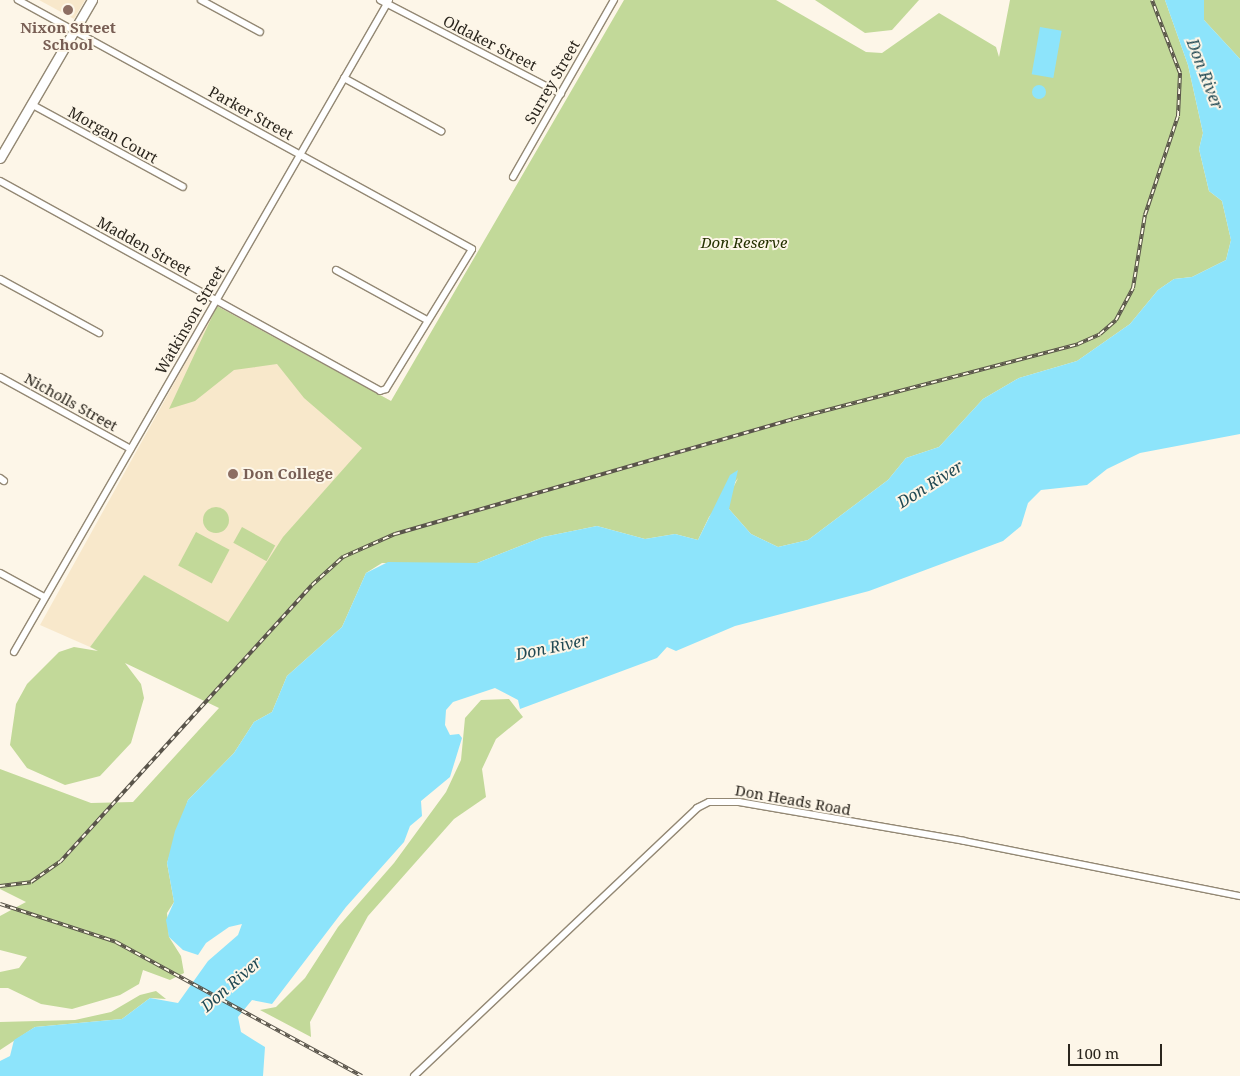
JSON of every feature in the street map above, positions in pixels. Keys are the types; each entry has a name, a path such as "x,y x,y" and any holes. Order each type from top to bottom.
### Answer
{"street":[{"name":"Parker Street","path":"18,0 472,249 427,320"},
{"path":"0,158 92,0"},
{"path":"201,0 260,32"},
{"name":"Surrey Street","path":"513,177 614,0"},
{"name":"Oldaker Street","path":"385,1 561,94"},
{"name":"Watkinson Street","path":"14,652 344,78 385,1"},
{"path":"344,78 441,131"},
{"name":"Morgan Court","path":"31,104 183,187"},
{"name":"Madden Street","path":"0,182 380,391 386,389 427,320"},
{"path":"336,270 427,320"},
{"path":"0,280 98,332"},
{"name":"Nicholls Street","path":"0,377 131,449"},
{"path":"0,573 44,597"},
{"name":"Don Heads Road","path":"414,1076 692,812 708,802 739,802 964,841 1240,896"}],"shaded area":[{"name":"Nixon Street School","path":"39,0 85,0 74,19"},
{"name":"Don College","path":"217,306 391,401 362,448 228,623 144,576 90,647 40,625"}],"green space":[{"name":"Don Reserve","path":"624,0 776,0 866,52 882,53 939,13 996,47 999,57 1010,0 1165,0 1188,65 1203,133 1199,149 1209,191 1222,201 1231,240 1226,260 1192,277 1174,279 1158,290 1130,324 1077,361 1019,378 983,399 939,447 906,458 888,480 808,540 778,547 751,534 729,509 729,496 738,478 709,517 698,540 675,534 645,539 597,526 543,537 477,563 382,563 366,573 342,627 287,676 272,712 254,722 234,753 188,800 167,863 174,902 167,913 169,937 181,956 184,973 170,980 143,970 139,984 120,995 72,1009 41,1004 8,988 0,988 0,972 19,968 27,957 0,950 0,916 26,902 0,889 0,769 91,803 133,802 219,708 125,663 141,684 144,698 131,743 100,776 65,785 27,768 10,745 16,704 27,684 59,652 74,647 98,651 90,647 144,575 228,622 283,537 362,448 304,398 277,364 234,370 195,401 169,409 217,306 391,401"},
{"path":"815,0 919,0 892,30 865,33"},
{"path":"1204,0 1240,0 1240,59 1204,20"},
{"path":"216,507 225,511 229,520 225,529 216,533 207,529 203,520 207,511"},
{"path":"242,527 275,545 267,561 233,543"},
{"path":"196,532 230,550 212,583 178,566"},
{"path":"509,699 523,717 496,739 482,769 486,797 454,819 368,916 310,1022 311,1037 260,1010 276,1007 305,978 338,927 394,863 446,792 461,760 465,718 481,700"},
{"path":"156,991 166,999 150,998 122,1019 35,1027 0,1050 0,1022 75,1020 111,1012 140,995"}],"water":[{"name":"Don River","path":"1165,0 1204,0 1204,20 1240,59 1240,434 1140,453 1107,469 1087,485 1041,490 1028,503 1021,526 1003,541 869,591 735,626 676,651 667,647 657,658 520,709 518,700 495,688 453,702 446,710 445,725 450,735 459,734 462,738 450,777 421,801 422,816 410,826 404,842 346,907 272,1004 252,1000 238,1017 241,1032 265,1047 263,1076 0,1076 0,1061 10,1056 14,1040 35,1027 122,1019 150,998 178,1003 208,961 238,935 242,924 229,927 206,943 198,955 183,950 169,937 166,920 174,902 167,863 175,831 188,800 234,753 254,722 272,712 287,676 342,627 366,573 388,562 477,563 543,537 597,526 645,539 675,534 698,540 730,475 738,470 729,509 751,534 778,547 808,540 888,480 906,458 939,447 983,399 1019,378 1077,361 1130,324 1158,290 1174,279 1192,277 1226,260 1231,240 1222,201 1209,191 1199,149 1203,133 1188,65"},
{"path":"1040,27 1062,31 1053,78 1032,74"},
{"path":"1036,85 1042,85 1046,92 1042,99 1036,99 1032,95 1032,89"}],"railway":[{"path":"0,886 31,882 60,862 312,585 343,557 395,534 793,419 1078,344 1100,334 1116,320 1133,288 1145,215 1178,116 1180,73 1152,0"},
{"path":"0,904 116,942 362,1076"}],"place":[{"name":"Nixon Street School","path":"68,10"},
{"name":"Don College","path":"233,474"}]}
